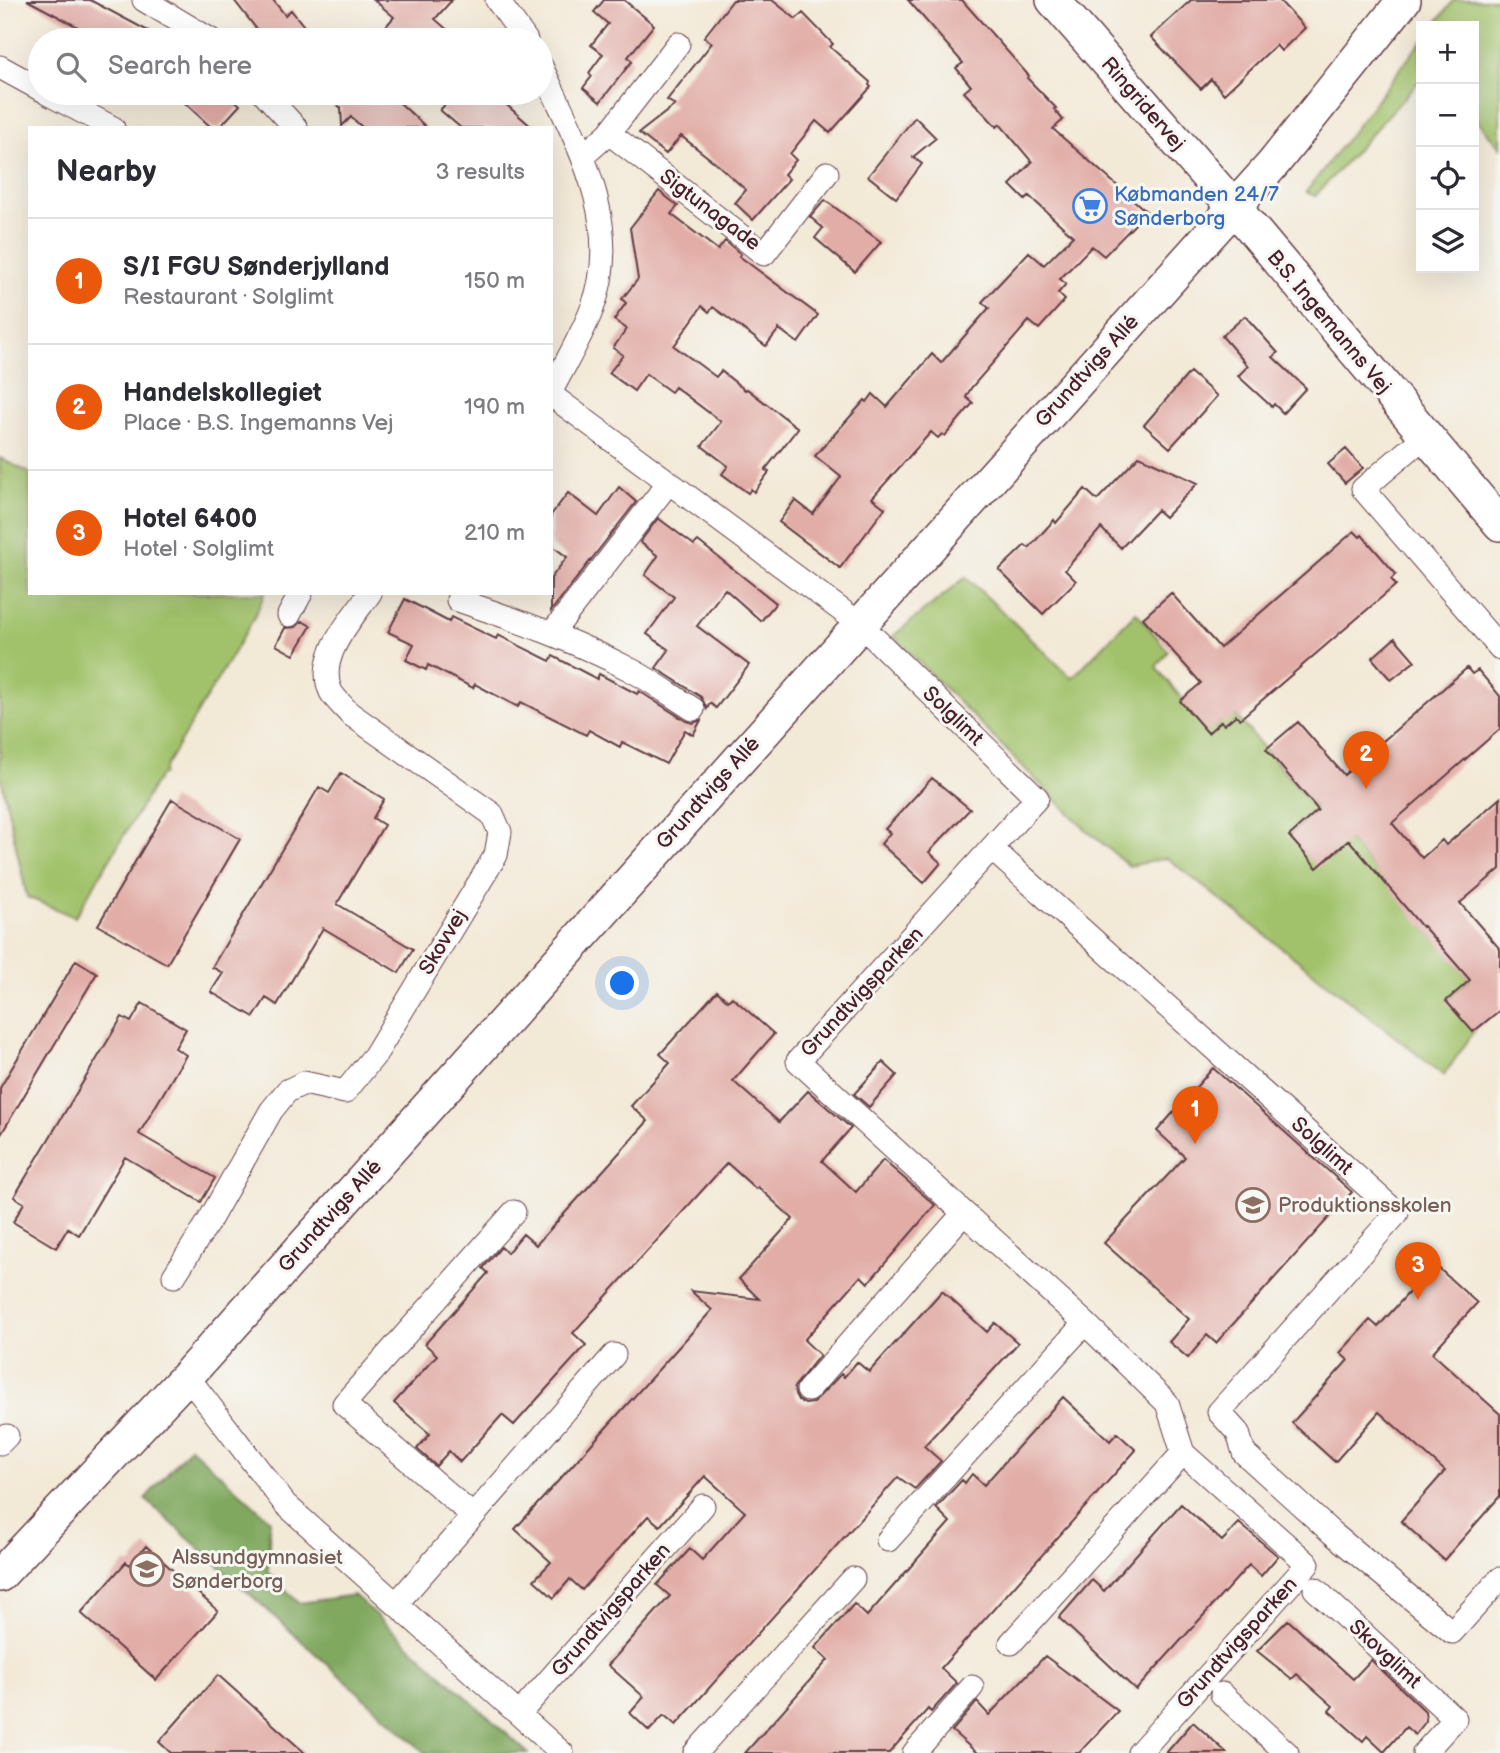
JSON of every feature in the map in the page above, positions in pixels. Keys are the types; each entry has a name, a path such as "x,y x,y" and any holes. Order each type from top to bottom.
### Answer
{"street":[{"path":"144,0 192,28"},
{"path":"497,0 517,28"},
{"name":"Ringridervej","path":"1053,0 1234,207"},
{"name":"Grundtvigs Allé","path":"0,1575 187,1376 1273,164 1404,0"},
{"path":"583,156 609,132 678,44"},
{"path":"0,67 28,82"},
{"path":"553,92 583,156 601,214 603,263 592,309 553,389"},
{"path":"70,105 109,126"},
{"path":"270,110 293,126"},
{"name":"Sigtunagade","path":"609,132 764,254 827,173"},
{"name":"B.S. Ingemanns Vej","path":"1234,207 1500,524"},
{"path":"553,395 860,624"},
{"path":"1425,436 1363,489 1500,648"},
{"path":"552,633 669,482"},
{"path":"289,615 300,595"},
{"name":"Skovvej","path":"174,1276 229,1187 271,1111 288,1091 304,1083 345,1093 375,1055 496,855 500,832 492,814 349,713 331,692 328,667 338,638 369,595"},
{"path":"458,600 552,633 632,670 693,709"},
{"name":"Solglimt","path":"860,624 1037,798 992,849 1397,1213 1219,1412 1238,1433 1244,1453 1332,1533 1451,1632 1500,1579"},
{"name":"Grundtvigsparken","path":"992,849 798,1061 1085,1323 1167,1403 1183,1453 1308,1564 1139,1753"},
{"path":"473,1516 344,1404 514,1212"},
{"path":"808,1390 964,1213"},
{"path":"888,1540 1085,1323"},
{"path":"396,1604 614,1356"},
{"path":"187,1376 285,1504 562,1753"},
{"path":"1011,1643 1183,1453"},
{"name":"Grundtvigsparken","path":"519,1714 703,1506"},
{"path":"695,1753 853,1579"},
{"name":"Skovglimt","path":"1315,1589 1460,1712 1424,1753"},
{"path":"914,1753 972,1687"},
{"path":"1222,1693 1287,1753"}],"green space":[{"path":"1454,0 1500,0 1500,148 1479,122 1479,21 1438,21"},
{"path":"1416,49 1416,85 1315,196 1306,192"},
{"path":"0,458 28,472 28,595 264,595 254,618 164,769 163,775 160,775 75,917 27,897 0,773"},
{"path":"966,577 1072,678 1136,612 1168,651 1156,667 1208,731 1232,711 1316,809 1290,834 1317,865 1348,839 1470,979 1448,999 1475,1030 1444,1075 1167,858 1129,866 1084,828 893,636"},
{"path":"190,1447 270,1520 268,1572 299,1603 354,1595 528,1753 425,1753 145,1499"}],"building":[{"path":"27,0 90,0 142,28 77,28"},
{"path":"234,0 273,0 285,15 291,10 305,28 256,28"},
{"path":"374,0 452,0 435,19 445,28 384,28 394,17"},
{"path":"604,0 624,0 654,25 628,57 632,61 600,102 583,88 592,76 589,73 603,54 591,45 608,24 594,12"},
{"path":"733,0 772,0 796,19 803,13 833,44 830,47 870,82 871,87 830,133 816,121 790,154 796,160 784,174 789,179 753,220 735,203 746,190 681,136 666,154 639,133 675,105 667,100 712,43 704,37"},
{"path":"908,0 962,0 1029,76 1027,78 1056,108 1054,109 1063,120 1053,129 1147,212 1104,256 1092,246 1060,279 1066,284 1058,293 1065,300 1039,329 1029,321 971,388 966,397 973,403 945,436 942,434 938,438 931,432 872,498 885,508 840,568 779,522 795,500 813,514 841,477 815,456 873,394 887,407 932,354 941,363 989,308 982,302 1029,252 1044,265 1073,236 1029,196 1025,200 1010,185 1032,162 1000,124 997,127 964,92 971,86 956,68 963,63"},
{"path":"1191,0 1279,0 1305,28 1281,51 1276,45 1224,94 1211,79 1201,89 1151,37"},
{"path":"187,105 240,105 221,126 210,126"},
{"path":"338,105 402,105 425,126 361,126 351,117 342,126 341,108"},
{"path":"445,105 507,105 531,126 459,126 440,110"},
{"path":"915,117 936,138 913,157 922,164 896,198 868,176"},
{"path":"659,191 678,206 671,214 718,250 725,241 741,254 739,256 818,315 798,343 779,329 766,346 713,307 709,312 702,306 674,346 716,377 721,371 798,428 765,470 769,472 754,492 751,489 748,493 722,474 728,466 702,446 721,422 675,387 671,392 646,374 634,391 609,373 623,355 613,348 627,329 614,320 626,303 622,299 638,279 630,228"},
{"path":"825,200 881,242 855,272 815,238 823,228 810,217"},
{"path":"1245,316 1278,353 1273,357 1306,388 1283,413 1274,404 1272,407 1238,376 1248,366 1222,336"},
{"path":"1190,372 1217,396 1170,448 1144,425"},
{"path":"1346,449 1363,468 1345,483 1328,464"},
{"path":"1139,456 1198,483 1165,517 1157,510 1121,548 1101,528 1065,570 1076,581 1043,614 999,570 1025,545 1029,548 1054,520 1056,523 1085,489 1097,500"},
{"path":"619,487 636,502 551,611 553,575 567,557 553,546 553,512 568,493 598,516"},
{"path":"658,518 694,545 698,541 776,603 761,621 725,589 697,626 749,665 716,708 710,703 707,709 701,697 656,668 669,650 647,634 674,597 645,575 658,556 640,542"},
{"path":"1354,531 1360,537 1362,535 1396,574 1391,579 1396,585 1240,719 1236,715 1224,725 1221,721 1208,733 1180,701 1201,683 1143,618 1171,593 1220,648"},
{"path":"405,599 449,622 451,617 496,639 498,635 550,661 553,656 597,679 599,674 637,694 639,691 686,721 693,723 701,720 693,735 685,730 666,764 622,742 620,747 589,730 586,735 521,702 518,707 475,684 473,688 428,665 426,670 406,660 414,644 388,632"},
{"path":"302,621 311,626 294,655 276,645 285,628 296,627"},
{"path":"1395,638 1415,661 1391,680 1372,658"},
{"path":"1467,668 1472,674 1478,670 1500,696 1500,729 1392,823 1422,858 1442,840 1446,845 1500,798 1500,869 1460,903 1500,949 1500,1010 1473,1032 1446,1001 1470,980 1349,840 1317,868 1289,836 1318,810 1266,749 1298,722 1344,775"},
{"path":"341,773 384,799 373,818 384,825 337,904 413,949 399,973 323,928 277,1005 266,998 254,1017 211,992 223,973 212,967 319,787 329,793"},
{"path":"932,778 970,809 929,852 941,863 924,883 881,844 890,833 885,829"},
{"path":"172,799 240,839 167,964 98,925"},
{"path":"76,960 97,973 0,1136 0,1088"},
{"path":"717,991 728,1001 732,997 774,1034 733,1081 779,1122 808,1091 851,1128 822,1161 856,1192 883,1160 935,1205 868,1283 861,1276 804,1340 820,1355 794,1387 798,1400 805,1404 813,1403 841,1374 844,1377 857,1362 869,1372 942,1291 987,1332 995,1323 1018,1343 924,1446 941,1461 915,1489 898,1477 676,1725 664,1715 649,1731 630,1713 644,1697 608,1665 670,1596 657,1585 690,1549 702,1560 745,1512 705,1476 660,1526 648,1516 582,1590 570,1579 554,1598 534,1580 551,1562 515,1529 712,1310 691,1291 759,1299 739,1279 793,1219 727,1163 573,1333 586,1345 514,1425 502,1415 460,1462 449,1451 436,1466 417,1449 430,1434 394,1403 437,1355 425,1344 488,1273 483,1268 501,1247 507,1253 523,1234 536,1245 648,1121 631,1106 670,1063 660,1054"},
{"path":"142,1003 186,1029 175,1048 186,1055 139,1134 215,1178 201,1202 125,1157 79,1235 68,1228 56,1248 13,1222 24,1203 14,1197 122,1017 131,1022"},
{"path":"883,1062 897,1075 869,1107 854,1094"},
{"path":"1213,1068 1352,1192 1216,1343 1207,1335 1188,1358 1169,1342 1189,1319 1104,1243 1185,1157 1157,1131"},
{"path":"1434,1264 1477,1303 1432,1353 1500,1414 1500,1496 1444,1560 1401,1521 1445,1471 1379,1412 1335,1462 1292,1423 1348,1360 1340,1353 1370,1320 1378,1327"},
{"path":"1063,1397 1110,1441 1117,1433 1136,1450 941,1668 957,1683 931,1712 928,1709 889,1753 745,1753 828,1660 815,1648 854,1604 867,1616 950,1522 936,1508 962,1480 965,1483 972,1474 984,1485"},
{"path":"1181,1504 1222,1541 1239,1523 1278,1556 1261,1576 1249,1565 1136,1690 1059,1618 1092,1580 1104,1591"},
{"path":"146,1546 218,1611 156,1680 81,1613 126,1562 130,1565"},
{"path":"1288,1620 1353,1679 1371,1660 1425,1711 1426,1721 1415,1735 1406,1727 1384,1752 1367,1736 1363,1741 1329,1711 1333,1706 1297,1674 1292,1679 1257,1651"},
{"path":"1045,1656 1118,1711 1079,1753 977,1753 952,1731 977,1702 989,1715"},
{"path":"218,1675 305,1753 171,1753 159,1742"},
{"path":"1193,1722 1227,1753 1166,1753"}],"place":[{"name":"Købmanden 24/7 Sønderborg","path":"1090,206"},
{"name":"Handelskollegiet","path":"1366,789"},
{"name":"S/I FGU Sønderjylland","path":"1195,1144"},
{"name":"Produktionsskolen","path":"1253,1205"},
{"name":"Hotel 6400","path":"1418,1300"},
{"name":"Alssundgymnasiet Sønderborg","path":"147,1569"}]}
